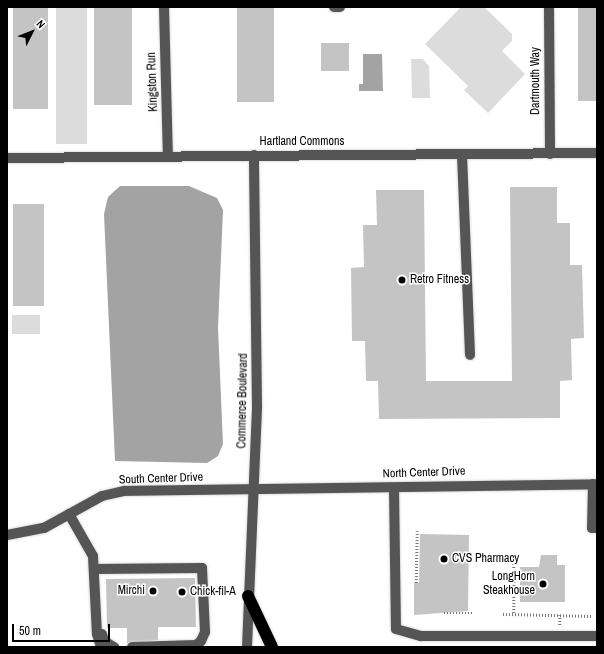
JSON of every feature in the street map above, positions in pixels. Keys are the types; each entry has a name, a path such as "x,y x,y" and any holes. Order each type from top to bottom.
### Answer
{"highway":[{"path":"248,596 272,647"}],"street":[{"name":"Kingston Run","path":"164,7 168,156"},
{"path":"334,7 340,7"},
{"name":"Dartmouth Way","path":"549,7 550,154"},
{"name":"Hartland Commons","path":"7,158 597,153"},
{"name":"Commerce Boulevard","path":"247,647 252,489 257,407 254,155"},
{"path":"462,155 470,355"},
{"path":"595,484 592,528 597,528"},
{"name":"North Center Drive","path":"252,489 595,484"},
{"path":"394,488 396,629 421,636 597,636"},
{"name":"South Center Drive","path":"7,535 38,530 117,492 252,489"},
{"path":"69,514 92,552 95,569 98,609 104,641 114,647"},
{"path":"95,569 202,568 205,632 196,645 175,647 132,647"},
{"path":"98,609 97,634 101,647"}],"path":[{"path":"416,583 417,531"},
{"path":"514,561 514,614"},
{"path":"444,613 474,613"},
{"path":"503,614 591,616"}],"shaded area":[{"path":"56,7 87,7 87,144 56,144"},
{"path":"461,7 484,7 512,34 512,41 502,51 525,74 488,113 464,90 468,86 425,44"},
{"path":"363,54 382,54 383,91 359,91 359,84 363,84"},
{"path":"411,59 423,59 429,66 430,98 412,98"},
{"path":"120,186 189,186 217,198 223,210 218,328 223,444 218,456 207,463 115,461 104,214 108,197"},
{"path":"12,315 40,315 40,334 12,334"}],"building":[{"path":"13,7 48,7 48,109 13,109"},
{"path":"94,7 132,7 132,105 94,105"},
{"path":"237,7 274,7 274,102 237,102"},
{"path":"578,7 597,7 597,101 578,101"},
{"path":"321,43 349,43 349,71 321,71"},
{"path":"510,187 557,187 557,223 570,223 570,265 582,265 584,338 571,339 572,380 560,381 560,418 379,419 378,381 366,381 365,341 352,341 351,268 364,267 363,225 377,225 376,190 424,190 426,381 512,381"},
{"path":"13,204 44,204 44,306 13,306"},
{"name":"CVS Pharmacy","path":"420,534 469,535 468,611 414,615 414,583 419,583"},
{"name":"LongHorn Steakhouse","path":"541,555 557,555 557,565 565,565 565,602 520,602 520,567 539,567"},
{"path":"195,578 196,627 158,627 158,640 127,643 127,628 107,628 106,579"}],"place":[{"name":"Retro Fitness","path":"402,280"},
{"name":"CVS Pharmacy","path":"444,559"},
{"name":"LongHorn Steakhouse","path":"543,584"},
{"name":"Mirchi","path":"153,591"},
{"name":"Chick-fil-A","path":"182,592"}]}
